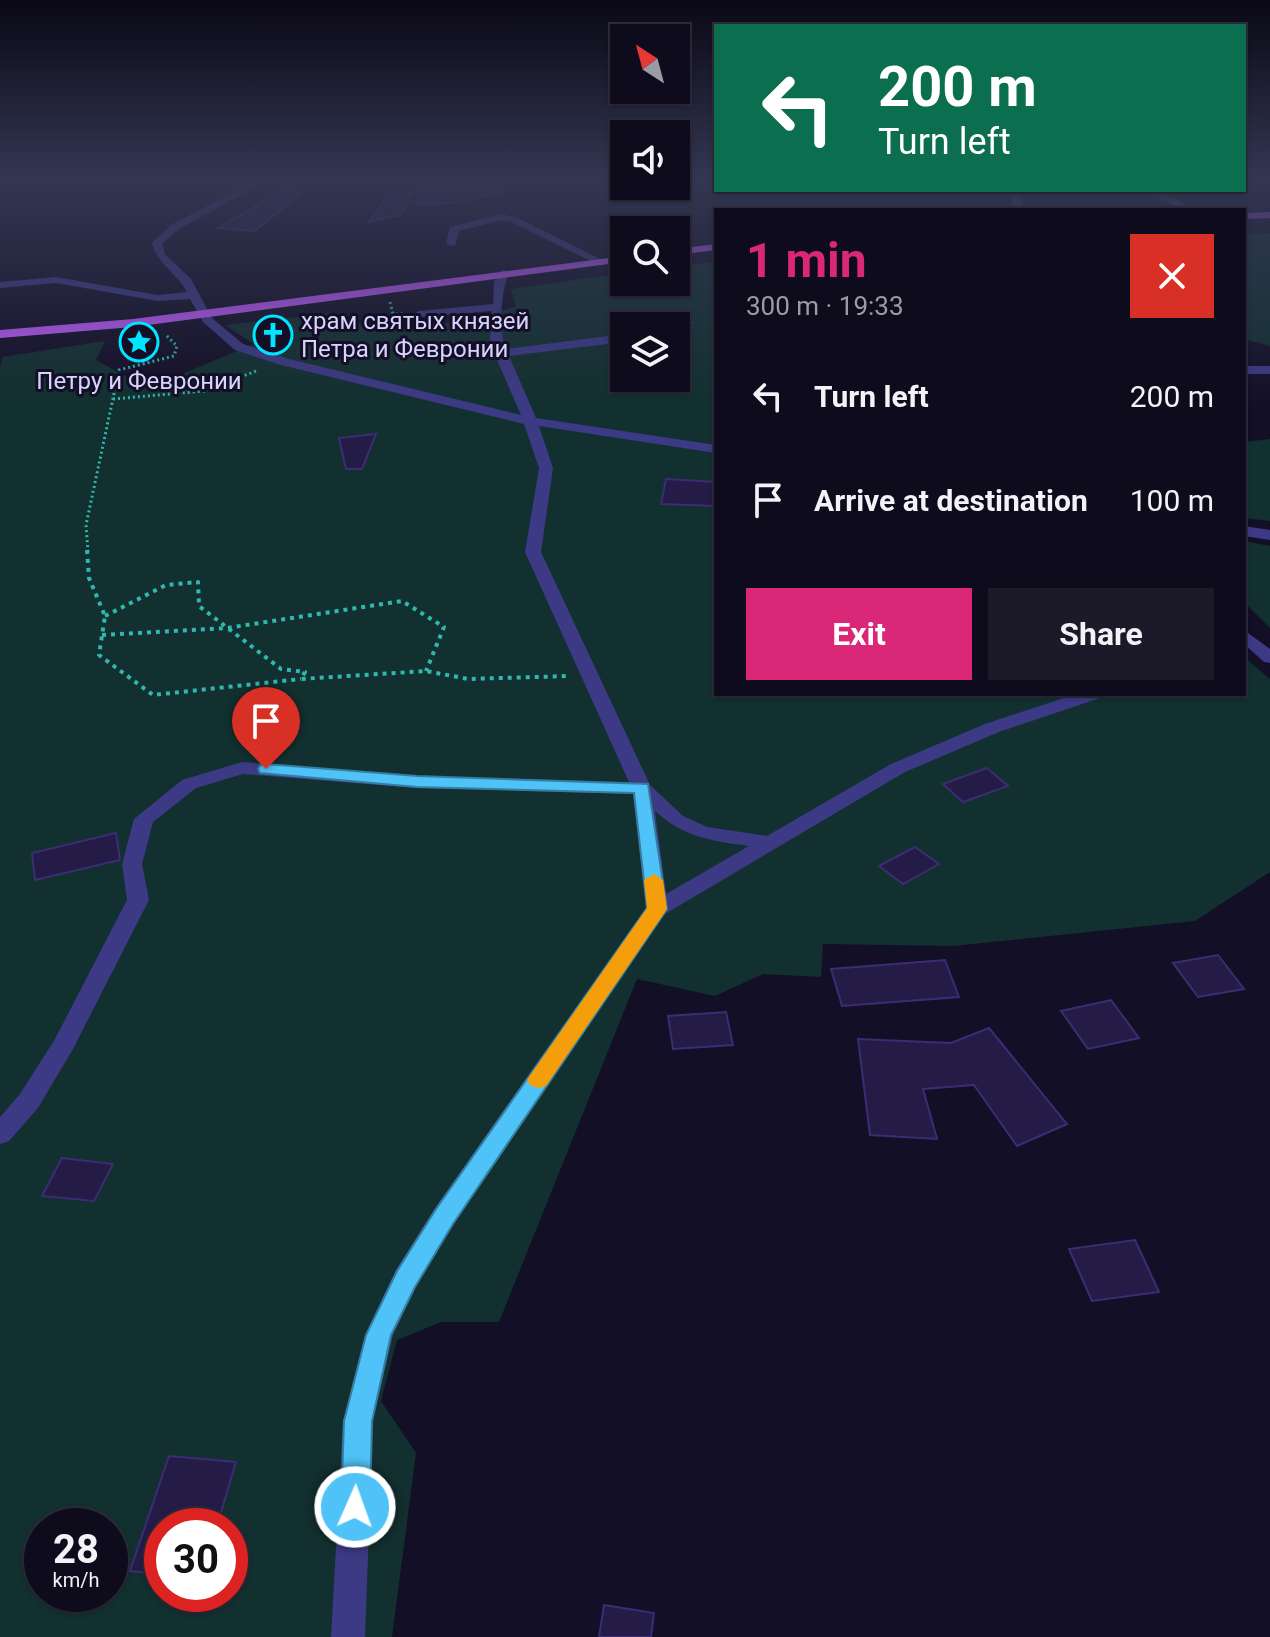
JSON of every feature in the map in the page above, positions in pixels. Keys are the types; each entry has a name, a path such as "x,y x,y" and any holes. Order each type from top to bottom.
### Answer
{"main road":[{"path":"0,334 204,313 610,261"}],"street":[{"path":"160,253 186,279 204,313 221,334 239,347 268,357 530,421 714,449"},
{"path":"585,253 601,262"},
{"path":"504,273 500,282 496,339 546,468 536,516 533,552 642,788 657,909"},
{"path":"0,285 56,280 158,298 193,295"},
{"path":"419,314 498,307"},
{"path":"500,353 610,340"},
{"path":"1246,370 1270,370"},
{"path":"1246,531 1270,535"},
{"path":"1246,640 1270,658"},
{"path":"348,1637 358,1421 379,1335 406,1279 444,1216 657,909 766,842 898,768 992,728 1088,696"},
{"path":"0,1134 29,1101 65,1043 138,900 132,864 144,819 189,784 242,768 417,782 642,788 676,820 702,833 766,842"}],"path":[{"path":"157,325 177,346 174,356 119,370 86,525 89,578 105,616 99,655 153,695 301,679 426,671 468,679 590,675"},
{"path":"113,399 204,391 265,367 268,357"},
{"path":"105,616 166,585 198,582 199,606 281,669 305,672 301,679"},
{"path":"102,635 227,628 402,601 444,627 426,671"}],"green space":[{"path":"1246,253 1270,253 1270,346 1246,340"},
{"path":"714,262 714,696 1246,696 1246,659 1270,679 1270,872 1195,921 954,946 823,944 821,977 763,974 715,996 637,979 499,1322 441,1322 397,1340 381,1401 416,1453 392,1637 0,1637 2,357 105,341 96,360 131,379 165,381 254,344 225,325 330,313 374,329 434,326 516,307 511,289 610,275 610,296 690,296 690,265"},
{"path":"1270,439 1270,521 1246,518 1246,442"},
{"path":"1246,541 1270,546 1270,628 1246,604"}],"building":[{"path":"376,434 362,469 346,469 339,438"},
{"path":"666,479 714,482 714,506 661,504"},
{"path":"987,768 1008,786 963,802 943,784"},
{"path":"116,833 120,860 35,880 32,853"},
{"path":"915,847 939,864 903,884 879,866"},
{"path":"1218,955 1244,989 1198,997 1173,963"},
{"path":"945,960 959,997 842,1006 831,969"},
{"path":"1111,1000 1139,1038 1088,1049 1061,1011"},
{"path":"726,1012 733,1045 673,1049 668,1016"},
{"path":"989,1028 1067,1124 1017,1146 974,1085 923,1089 937,1139 870,1135 858,1039 951,1043"},
{"path":"62,1158 113,1164 94,1201 42,1196"},
{"path":"1135,1240 1159,1292 1092,1301 1069,1249"},
{"path":"169,1456 236,1462 222,1508 151,1508"},
{"path":"144,1530 144,1572 130,1571"},
{"path":"604,1605 654,1613 651,1637 599,1637"}],"slow traffic":[{"path":"539,1080 657,909 654,880"}],"place":[{"name":"храм святых князей Петра и Февронии","path":"273,335"},
{"name":"Петру и Февронии","path":"139,342"}],"route":[{"path":"266,769 417,782 642,788 657,909 444,1216 406,1279 379,1335 358,1421 355,1507"}]}
